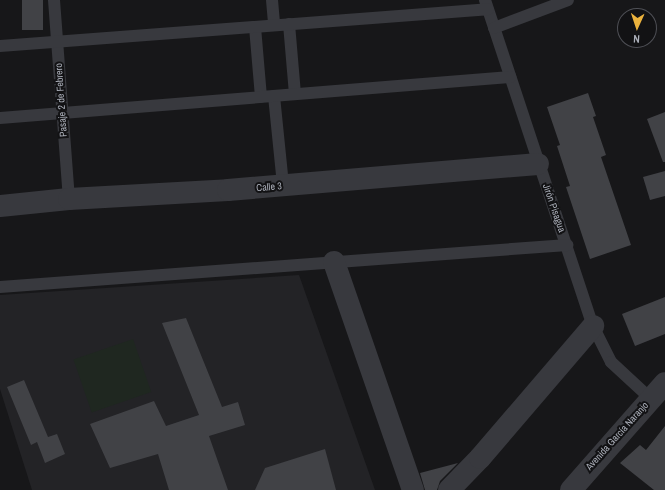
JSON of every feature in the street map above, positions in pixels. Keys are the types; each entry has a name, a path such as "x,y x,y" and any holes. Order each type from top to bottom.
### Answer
{"street":[{"name":"Calle 3","path":"0,206 69,199 283,186 538,164"},
{"path":"334,262 413,490"},
{"path":"449,490 480,458 593,326"},
{"name":"Avenida García Naranjo","path":"571,490 658,391"}],"lane":[{"name":"Pasaje 2 de Febrero","path":"54,0 69,199"},
{"path":"272,0 274,25"},
{"path":"494,28 568,0"},
{"path":"0,46 255,27 486,4"},
{"name":"Jirón Pisagua","path":"486,4 593,326 611,362 658,391"},
{"path":"289,24 295,94"},
{"path":"255,27 261,97"},
{"path":"0,118 510,77"},
{"path":"274,96 283,186"},
{"path":"0,287 566,245"}],"shaded area":[{"path":"299,275 375,490 32,490 0,389 0,295"},
{"path":"133,339 151,392 92,412 73,360"}],"building":[{"path":"22,0 43,0 43,30 22,30"},
{"path":"588,93 596,116 593,117 606,155 601,157 631,245 590,259 566,187 570,186 557,146 560,145 547,107"},
{"path":"665,112 665,162 663,162 647,119"},
{"path":"665,171 665,196 650,200 643,177"},
{"path":"665,297 665,334 635,346 622,314"},
{"path":"186,318 222,407 238,402 245,425 209,436 228,490 169,490 158,454 110,468 90,424 154,401 166,426 199,415 162,323"},
{"path":"24,380 48,437 57,434 65,454 45,463 37,442 31,445 7,387"},
{"path":"665,426 665,490 654,490 620,463 640,445 646,450"},
{"path":"325,449 336,490 255,490 265,468"},
{"path":"458,463 440,481 437,490 425,490 420,473"}]}
